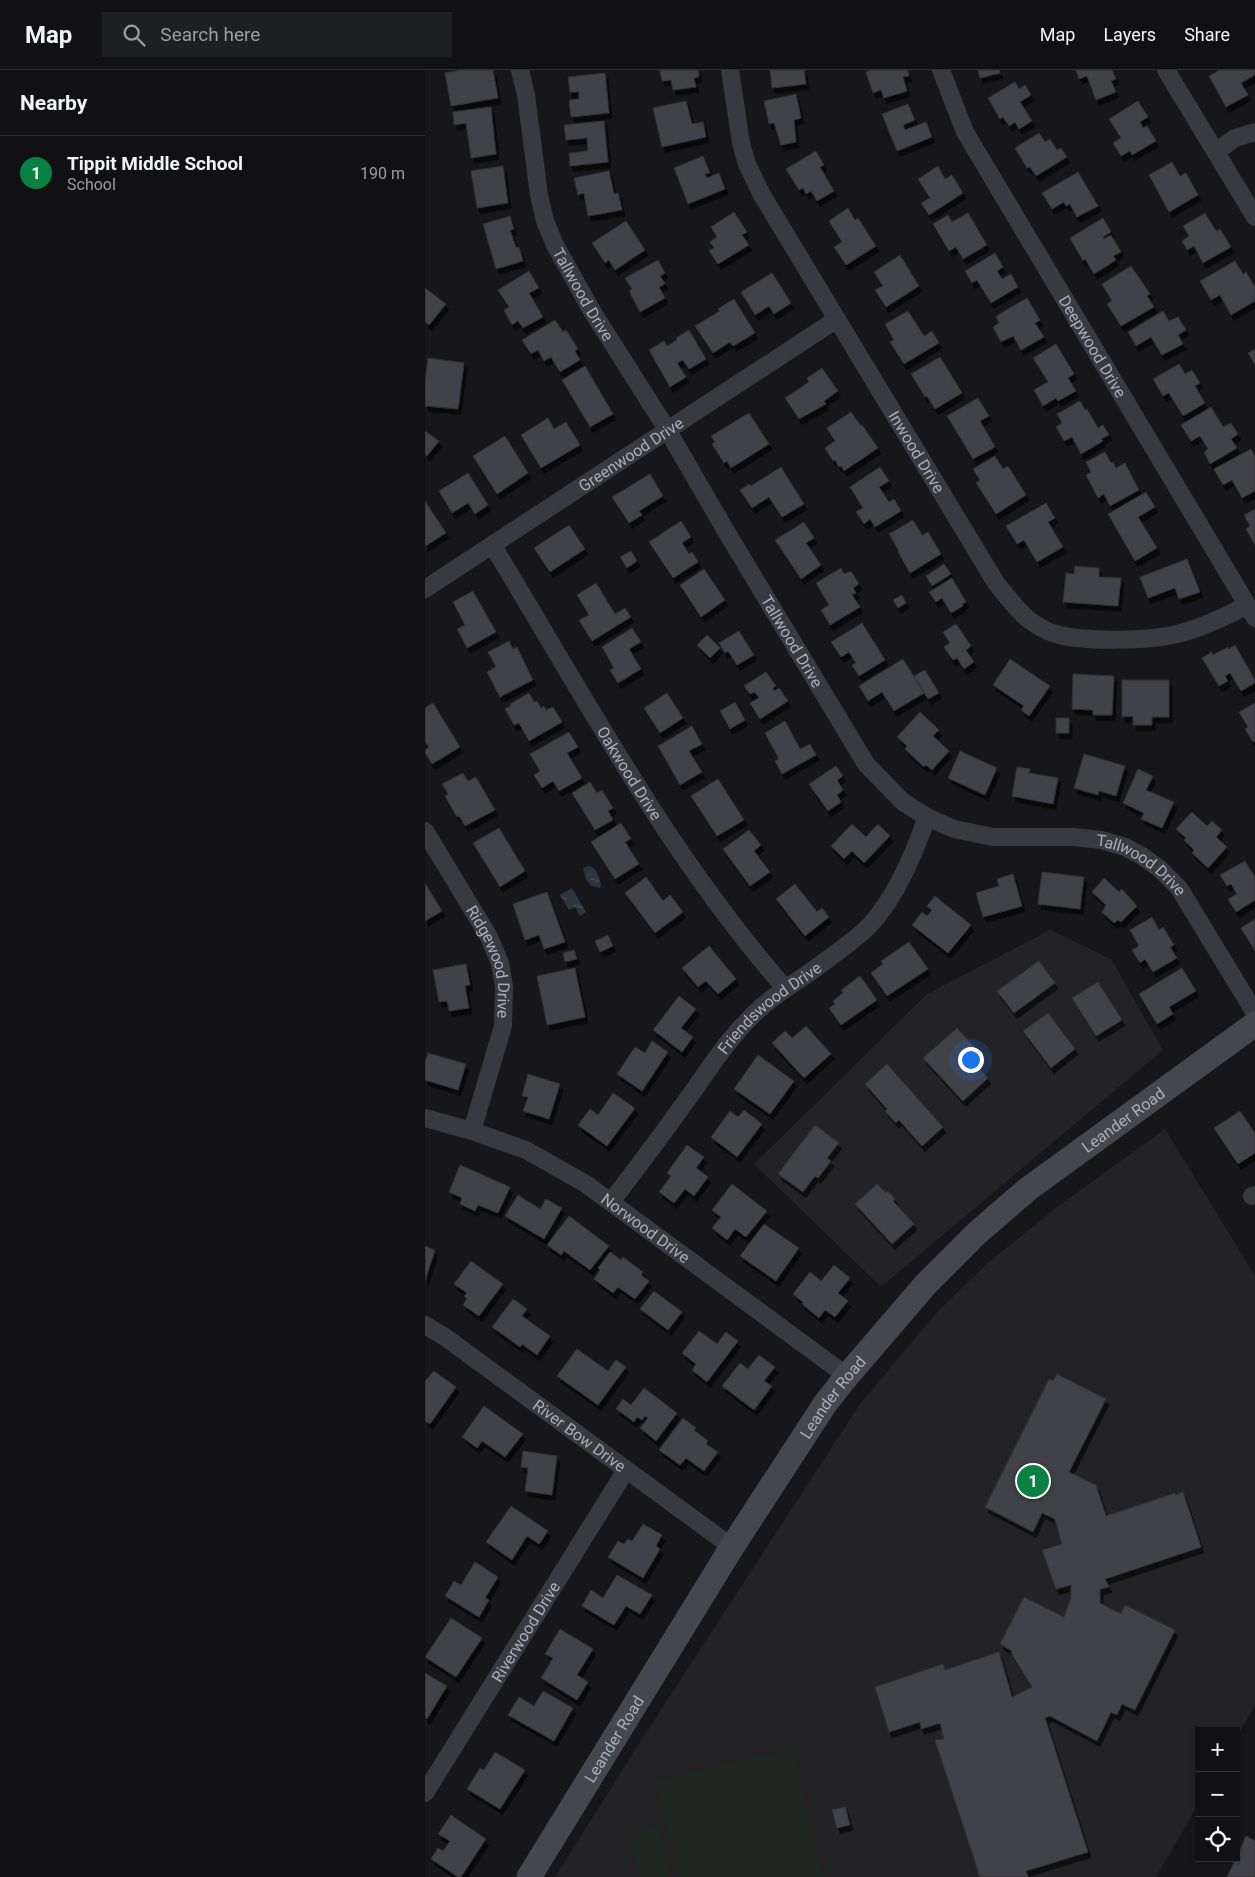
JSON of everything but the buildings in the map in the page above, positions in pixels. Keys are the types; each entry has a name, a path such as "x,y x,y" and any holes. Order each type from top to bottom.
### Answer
{"main road":[{"name":"Leander Road","path":"529,1877 732,1547 807,1432 847,1376 926,1284 994,1218 1028,1189 1253,1028"}],"street":[{"name":"Tallwood Drive","path":"520,70 526,95 535,168 545,221 574,280 668,431 855,748 879,779 903,802 927,817 954,828 993,837 1074,837 1101,840 1125,847 1143,856 1179,888 1253,1028"},
{"name":"Inwood Drive","path":"730,70 741,144 747,164 762,195 996,583 1029,620 1055,634 1079,638 1147,639 1185,632 1251,611"},
{"name":"Deepwood Drive","path":"941,70 965,132 1251,611"},
{"path":"1166,70 1255,217"},
{"path":"1216,152 1235,138 1255,132"},
{"name":"Greenwood Drive","path":"425,589 837,319"},
{"name":"Oakwood Drive","path":"493,546 639,789 688,864 756,955 785,988"},
{"name":"Friendswood Drive","path":"611,1202 727,1043 756,1011 785,988 819,966 870,925 899,880 917,847 927,817"},
{"name":"Ridgewood Drive","path":"425,831 489,937 500,963 504,987 503,1026 472,1131"},
{"name":"Norwood Drive","path":"425,1118 472,1131 526,1150 586,1184 847,1376"},
{"name":"River Bow Drive","path":"425,1325 445,1337 732,1547"},
{"name":"Riverwood Drive","path":"425,1792 626,1470"}],"shaded area":[{"path":"1050,930 1111,959 1163,1050 881,1287 754,1164 927,994"},
{"path":"1165,1129 1255,1276 1255,1705 1240,1731 1240,1727 1195,1727 1195,1810 1156,1877 555,1877 642,1739 860,1404 939,1310 989,1262 1057,1207"},
{"path":"791,1749 822,1877 680,1877 657,1781"},
{"path":"658,1828 670,1877 640,1877 630,1835"}],"water":[{"path":"589,866 597,873 601,884 600,888 591,886 586,879 583,868"},
{"path":"572,888 586,912 580,916 575,907 569,910 560,895"}],"place":[{"name":"Tippit Middle School","path":"1033,1481"}]}
